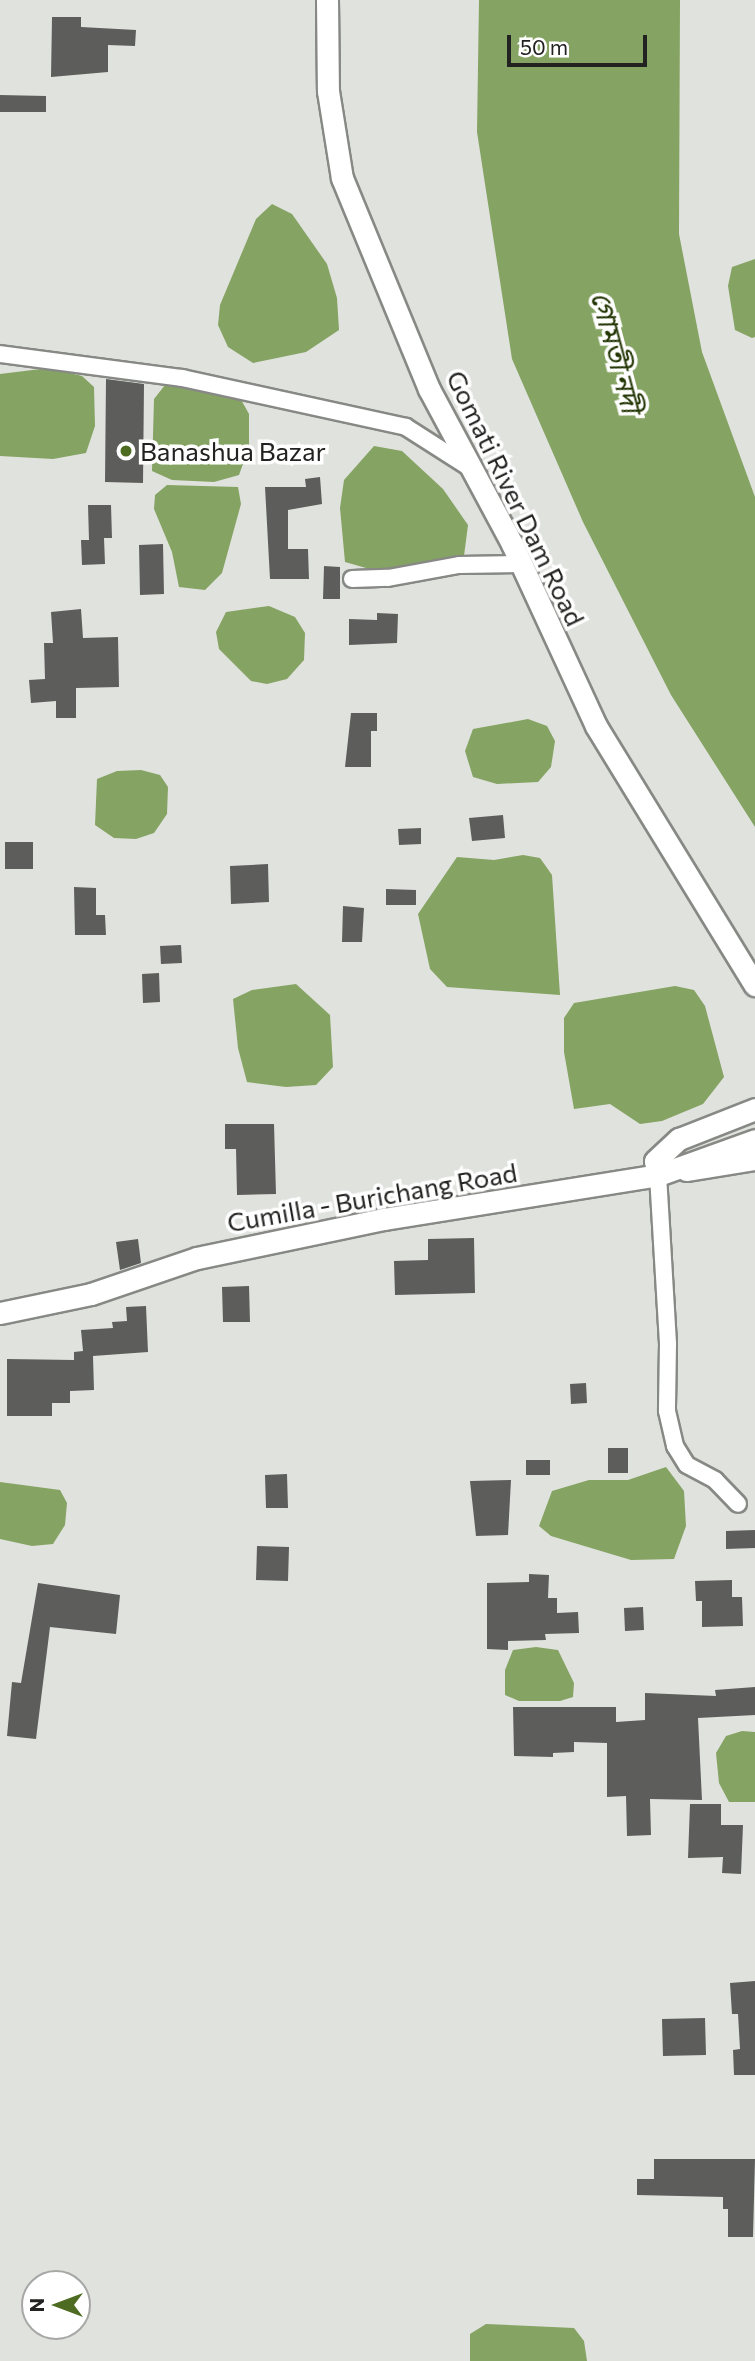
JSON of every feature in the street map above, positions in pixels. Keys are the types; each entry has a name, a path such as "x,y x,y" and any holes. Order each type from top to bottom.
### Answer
{"main road":[{"name":"Gomati River Dam Road","path":"327,0 328,91 342,178 429,388 521,564 596,726 755,985"},
{"path":"658,1175 655,1161 679,1139 755,1109"},
{"name":"Cumilla - Burichang Road","path":"0,1313 91,1294 210,1255 384,1219 658,1175 755,1140"}],"street":[{"path":"0,354 182,378 406,427 470,468"},
{"path":"352,579 388,578 459,565 521,564"},
{"path":"738,1504 715,1480 687,1465 675,1446 667,1411 668,1344 658,1175 755,1160"}],"water":[{"name":"গোমতী নদী","path":"479,0 680,0 679,234 702,352 755,497 755,827 671,695 583,522 512,359 477,132"},
{"path":"272,204 292,214 327,264 337,298 339,330 306,352 253,363 228,347 218,325 220,305 256,219"},
{"path":"755,259 755,337 752,338 735,330 728,286 732,267"},
{"path":"49,368 82,376 94,387 95,426 86,453 53,459 0,456 0,374"},
{"path":"185,383 239,396 249,414 249,447 239,475 214,482 172,480 152,471 154,399 165,385"},
{"path":"374,446 402,451 443,489 468,525 464,556 387,574 345,562 340,508 344,480"},
{"path":"167,485 238,487 241,504 222,573 205,590 179,587 172,552 154,509 155,495"},
{"path":"269,606 295,617 305,633 304,660 287,679 267,684 251,681 219,649 216,632 226,612"},
{"path":"528,719 547,726 555,741 551,767 538,782 497,784 473,777 465,751 473,729"},
{"path":"141,770 160,775 168,787 167,814 154,833 136,839 114,838 95,825 97,779 117,771"},
{"path":"523,855 540,858 552,875 560,995 447,987 430,969 418,914 457,857 494,860"},
{"path":"296,984 330,1015 333,1067 316,1085 286,1087 247,1082 238,1048 233,999 252,990"},
{"path":"675,986 694,990 705,1006 724,1077 703,1104 662,1121 640,1124 610,1104 574,1109 564,1052 564,1018 574,1003"},
{"path":"666,1467 684,1491 686,1526 674,1559 631,1560 551,1536 539,1526 552,1491 589,1480 628,1480"},
{"path":"0,1482 60,1490 67,1503 65,1525 53,1544 32,1546 0,1539"},
{"path":"536,1647 558,1650 574,1683 573,1697 560,1701 519,1701 505,1695 505,1670 513,1650"},
{"path":"742,1731 755,1732 755,1802 729,1802 719,1783 716,1753 726,1736"},
{"path":"486,2324 574,2328 584,2341 587,2361 470,2361 470,2334"}],"building":[{"path":"52,17 81,17 81,27 136,30 135,46 108,45 108,72 51,77"},
{"path":"0,95 46,96 46,112 0,112"},
{"path":"106,379 144,384 143,483 105,482"},
{"path":"320,477 322,504 288,510 288,549 308,549 309,579 270,579 265,487 306,487 305,479"},
{"path":"88,505 111,505 112,538 104,538 105,564 82,565 81,540 89,540"},
{"path":"163,544 164,594 140,595 139,545"},
{"path":"324,566 340,567 340,599 323,599"},
{"path":"81,609 83,638 118,637 119,687 76,688 76,718 56,718 56,701 31,703 29,680 45,679 44,643 53,643 51,612"},
{"path":"377,613 398,614 397,643 349,645 349,619 377,620"},
{"path":"351,713 377,713 377,731 371,731 371,767 345,767"},
{"path":"503,815 505,838 472,841 469,818"},
{"path":"421,828 421,844 399,845 398,829"},
{"path":"5,842 33,842 33,869 5,869"},
{"path":"268,864 269,902 231,904 230,866"},
{"path":"74,887 96,888 96,915 105,915 106,935 75,935"},
{"path":"386,889 416,890 416,905 386,905"},
{"path":"343,906 364,908 362,942 342,942"},
{"path":"181,945 182,963 161,964 160,946"},
{"path":"159,973 160,1002 143,1003 142,974"},
{"path":"225,1124 274,1124 276,1194 237,1195 236,1149 225,1149"},
{"path":"474,1238 475,1293 395,1295 394,1261 428,1260 428,1239"},
{"path":"138,1239 141,1263 120,1270 116,1242"},
{"path":"249,1286 250,1322 223,1322 222,1287"},
{"path":"146,1306 148,1352 93,1356 94,1390 70,1391 70,1403 52,1403 52,1416 7,1416 7,1359 74,1360 74,1352 83,1351 81,1330 113,1328 112,1322 127,1321 126,1307"},
{"path":"586,1383 587,1403 571,1404 570,1384"},
{"path":"608,1448 628,1448 628,1473 608,1473"},
{"path":"526,1460 550,1460 550,1475 526,1475"},
{"path":"287,1474 288,1508 266,1508 265,1475"},
{"path":"511,1480 508,1535 476,1536 470,1481"},
{"path":"755,1530 755,1548 726,1549 726,1531"},
{"path":"257,1546 289,1547 288,1581 256,1580"},
{"path":"529,1574 549,1575 548,1598 557,1598 557,1613 578,1612 579,1633 545,1634 546,1640 508,1641 508,1650 487,1649 487,1583 529,1582"},
{"path":"732,1580 732,1597 742,1597 743,1626 702,1627 702,1601 696,1601 695,1581"},
{"path":"38,1583 120,1595 116,1634 50,1627 36,1739 7,1736 12,1682 21,1683"},
{"path":"643,1607 644,1630 625,1631 624,1608"},
{"path":"755,1687 755,1715 698,1718 702,1800 650,1799 651,1835 627,1836 626,1796 607,1797 607,1743 574,1742 574,1752 553,1753 553,1757 514,1756 513,1707 616,1707 616,1722 645,1720 645,1693 716,1696 715,1690"},
{"path":"690,1804 721,1804 721,1825 743,1825 741,1874 722,1873 723,1857 688,1858"},
{"path":"755,1981 755,2075 734,2075 733,2050 740,2049 738,2014 732,2014 730,1983"},
{"path":"705,2018 706,2055 663,2056 662,2019"},
{"path":"654,2159 755,2159 753,2237 728,2237 728,2209 723,2209 723,2197 637,2195 637,2179 654,2179"}],"place":[{"name":"Banashua Bazar","path":"126,451"}]}
